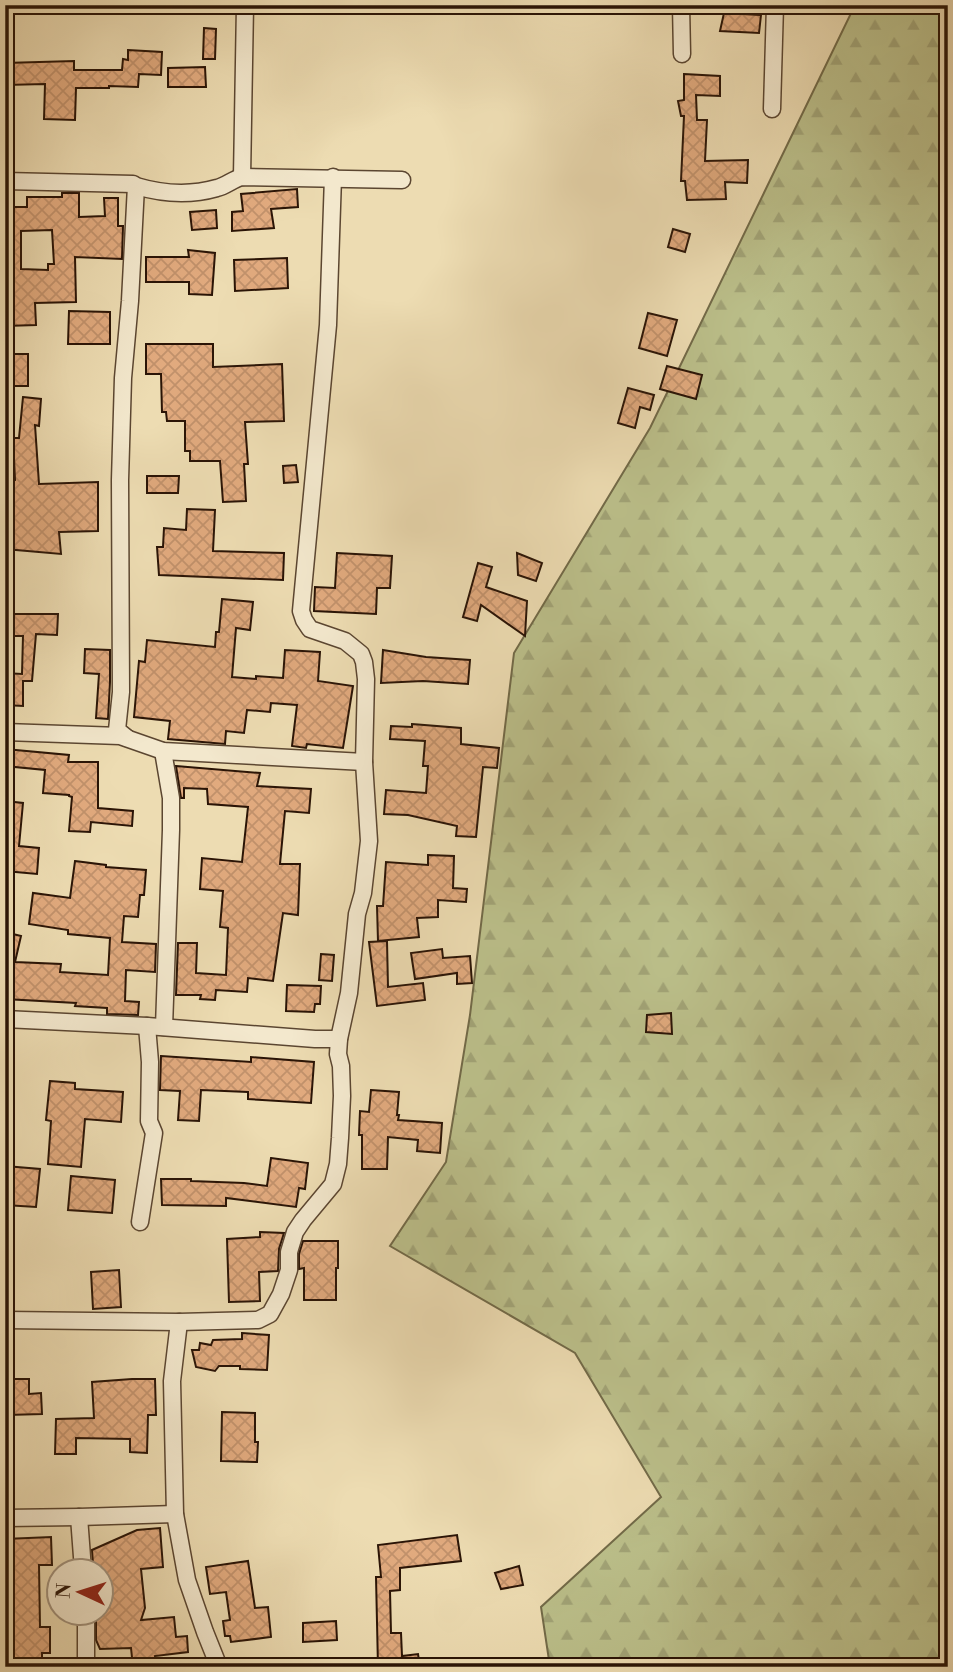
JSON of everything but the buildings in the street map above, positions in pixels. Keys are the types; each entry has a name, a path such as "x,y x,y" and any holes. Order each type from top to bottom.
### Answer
{"street":[{"path":"242,177 245,5"},
{"path":"681,5 682,54"},
{"path":"772,109 775,5"},
{"path":"5,181 133,184 158,192 201,191 220,187 242,177 402,180"},
{"path":"5,1320 258,1320 270,1314 281,1294 289,1270 289,1252 295,1232 333,1184 338,1164 342,1096 339,1039 349,993 357,914 363,893 369,841 364,762 364,662 361,654 345,641 310,629 301,611 328,325 334,177"},
{"path":"127,738 117,730 121,692 120,480 123,379 136,186"},
{"path":"5,732 120,736 163,751 364,762"},
{"path":"163,751 170,798 171,830 164,1027"},
{"path":"5,1019 164,1027 315,1040 339,1039"},
{"path":"140,1222 154,1133 149,1121 150,1062 147,1026"},
{"path":"179,1322 172,1381 175,1514 187,1580 219,1667"},
{"path":"5,1518 175,1514"},
{"path":"79,1517 82,1556"},
{"path":"86,1626 86,1667"}],"green space":[{"path":"855,5 948,5 948,1667 550,1667 541,1607 661,1497 575,1353 390,1246 446,1162 470,1015 514,653 650,428"}]}
